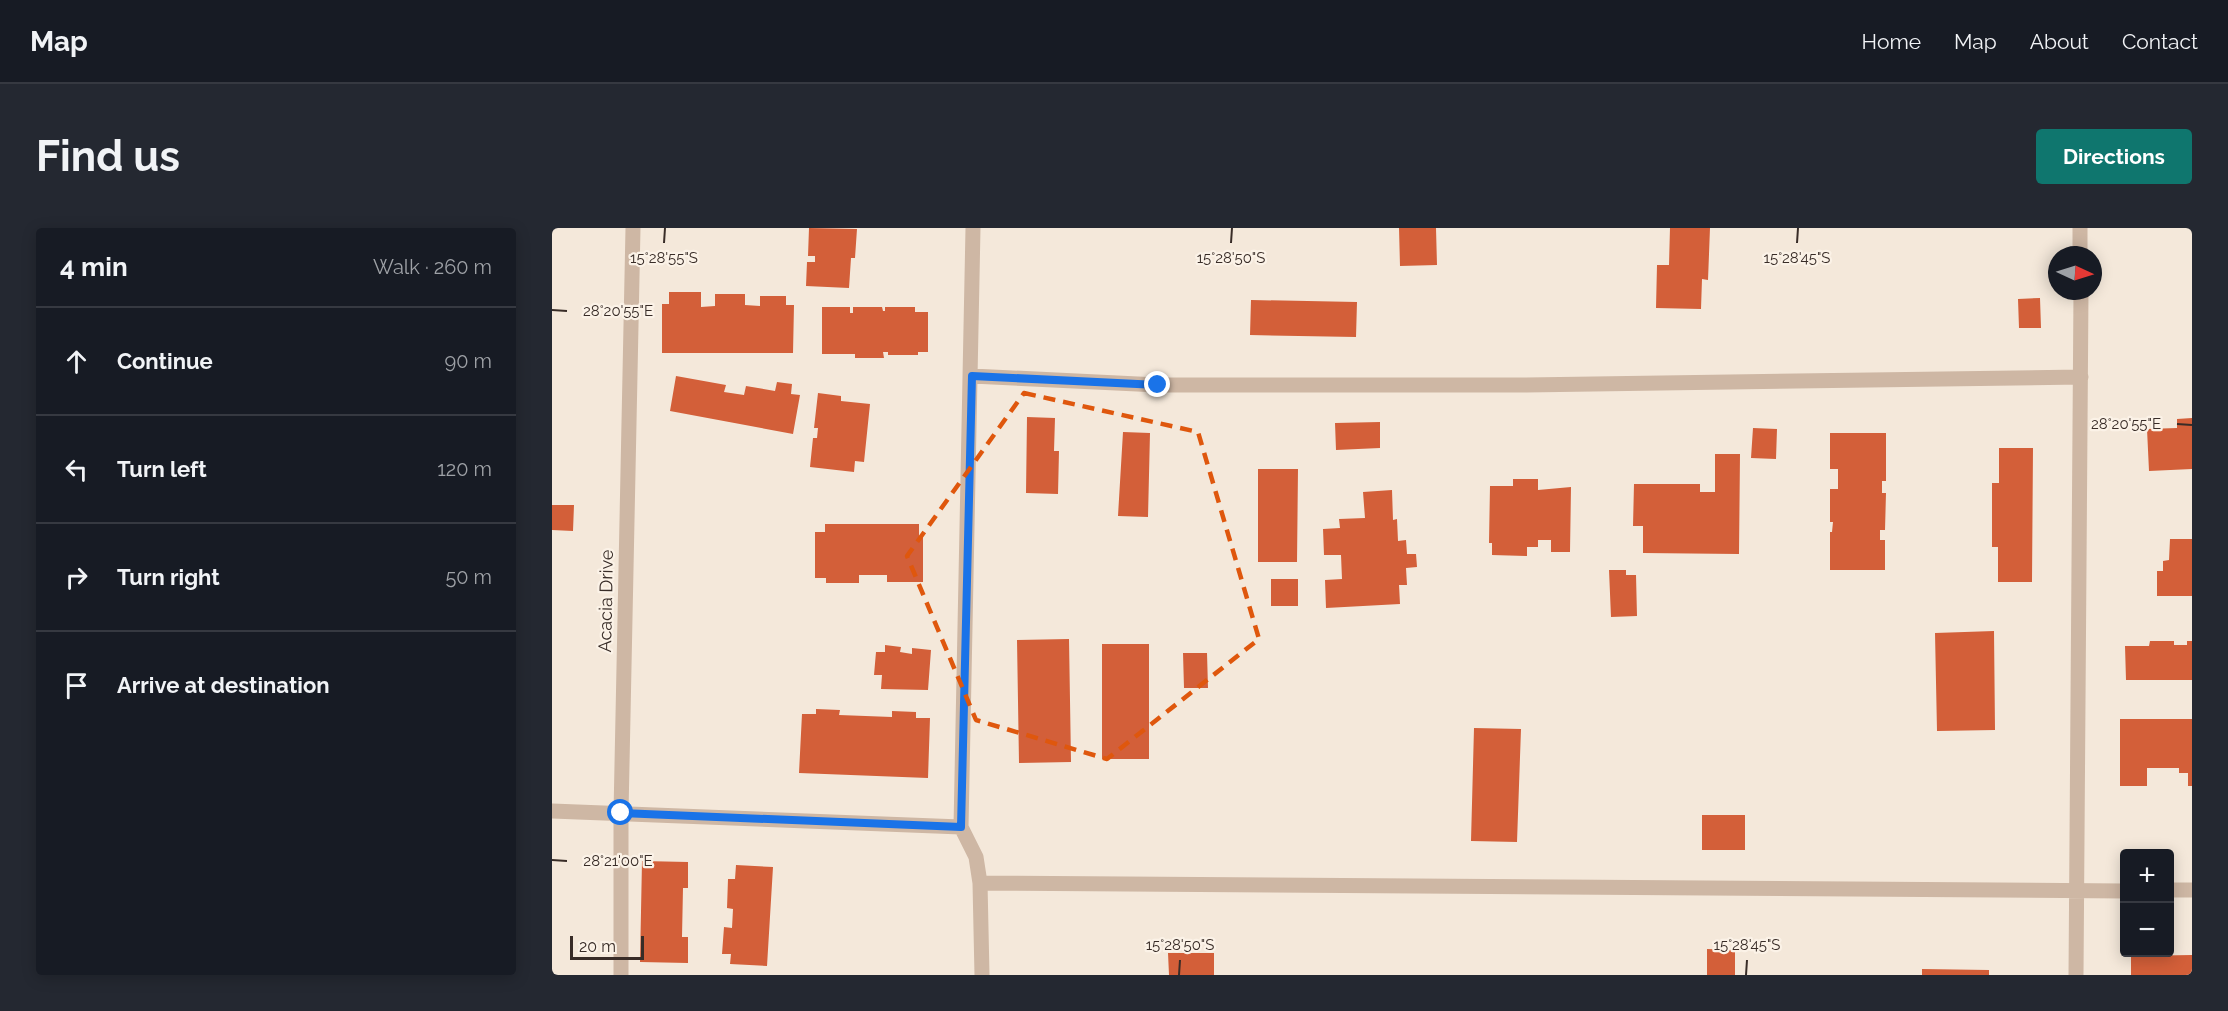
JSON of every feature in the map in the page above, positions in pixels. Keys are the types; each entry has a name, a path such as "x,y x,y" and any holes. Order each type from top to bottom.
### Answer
{"street":[{"name":"Acacia Drive","path":"621,975 621,813 633,228"},
{"path":"973,228 972,376 961,827 976,857 980,883 982,975"},
{"path":"2080,228 2080,246"},
{"path":"2076,975 2081,300"},
{"path":"972,376 1158,385 1419,385 2081,377"},
{"path":"552,811 961,827"},
{"path":"980,883 2120,891"},
{"path":"2174,890 2192,890"}],"highlighted area":[{"path":"1024,393 1198,432 1259,639 1107,759 976,720 907,556"}],"building":[{"path":"809,228 857,229 855,258 851,258 849,288 806,286 807,262 815,262 815,256 808,256"},
{"path":"1399,228 1436,228 1437,265 1400,266"},
{"path":"1670,228 1710,228 1708,280 1702,279 1701,309 1656,308 1657,265 1669,265"},
{"path":"669,292 701,292 701,307 715,306 715,294 745,294 745,305 760,306 760,296 786,296 786,305 794,305 793,353 662,353 662,304 669,304"},
{"path":"2040,298 2041,328 2019,328 2018,299"},
{"path":"1251,300 1357,302 1356,337 1250,335"},
{"path":"822,307 850,307 850,313 853,313 853,307 882,307 885,311 885,307 915,307 915,312 928,312 928,352 918,352 918,355 888,355 888,352 883,352 884,358 855,358 855,354 822,354"},
{"path":"676,376 726,385 724,392 744,395 746,386 775,391 777,382 792,384 791,394 800,395 793,434 670,411"},
{"path":"818,393 841,396 841,401 870,404 864,462 855,461 854,472 810,467 813,438 817,438 818,428 814,428"},
{"path":"1027,417 1055,418 1054,451 1059,451 1058,494 1026,493"},
{"path":"2192,418 2192,469 2149,471 2147,429 2177,428 2177,419"},
{"path":"1380,422 1380,448 1336,450 1335,423"},
{"path":"1753,428 1777,429 1776,459 1751,458"},
{"path":"1123,432 1150,433 1148,517 1118,516"},
{"path":"1830,433 1886,433 1886,481 1882,481 1882,493 1886,493 1885,530 1880,530 1880,540 1885,540 1885,570 1830,570 1830,532 1832,532 1833,522 1830,522 1830,489 1838,489 1838,469 1830,469"},
{"path":"1999,448 2033,448 2032,582 1998,582 1998,547 1992,547 1992,483 1999,483"},
{"path":"1715,454 1740,454 1739,554 1643,553 1643,526 1633,526 1634,484 1700,484 1700,492 1715,492"},
{"path":"1258,469 1298,469 1297,562 1258,562"},
{"path":"1513,479 1538,479 1538,490 1571,487 1570,552 1551,552 1551,540 1538,540 1538,547 1527,547 1527,556 1492,555 1492,543 1489,543 1490,486 1513,486"},
{"path":"1392,490 1393,520 1397,519 1398,541 1406,540 1407,554 1416,554 1417,567 1406,568 1407,585 1399,585 1400,604 1326,608 1325,580 1342,579 1341,555 1324,555 1323,529 1340,528 1339,519 1365,518 1363,492"},
{"path":"552,505 574,505 573,531 552,530"},
{"path":"825,524 919,524 919,536 923,537 923,582 887,582 887,575 859,575 859,583 826,583 826,578 815,578 815,532 825,532"},
{"path":"2170,539 2192,539 2192,596 2157,596 2157,571 2163,571 2163,561 2169,560"},
{"path":"1609,570 1626,570 1626,575 1636,575 1637,616 1611,617"},
{"path":"1271,579 1298,579 1298,606 1271,606"},
{"path":"1994,631 1995,730 1937,731 1935,633"},
{"path":"1069,639 1071,762 1019,763 1017,640"},
{"path":"2150,641 2174,641 2174,645 2187,645 2187,641 2192,641 2192,680 2126,680 2125,646 2149,646"},
{"path":"1102,644 1149,644 1149,759 1102,759"},
{"path":"885,645 901,647 900,652 912,654 912,648 931,650 928,690 881,689 882,675 874,675 876,652 885,652"},
{"path":"1183,653 1207,653 1208,688 1184,688"},
{"path":"816,709 840,710 839,715 892,717 892,711 916,712 916,718 930,718 928,778 799,773 802,714 816,714"},
{"path":"2120,719 2192,719 2192,786 2188,786 2188,773 2179,773 2179,768 2147,768 2147,786 2120,786"},
{"path":"1474,728 1521,729 1517,842 1471,841"},
{"path":"1702,815 1745,815 1745,850 1702,850"},
{"path":"642,861 688,862 688,888 683,888 682,937 688,937 688,963 640,962"},
{"path":"736,865 773,867 767,966 730,964 731,954 722,954 724,927 732,928 733,909 727,908 728,879 735,879"},
{"path":"1707,949 1735,950 1735,975 1707,975"},
{"path":"1168,953 1214,953 1214,975 1169,975"},
{"path":"2192,955 2192,975 2131,975 2131,957"},
{"path":"1922,969 1989,970 1989,975 1922,975"}],"route":[{"path":"621,813 961,827 972,376 1158,385"}]}
